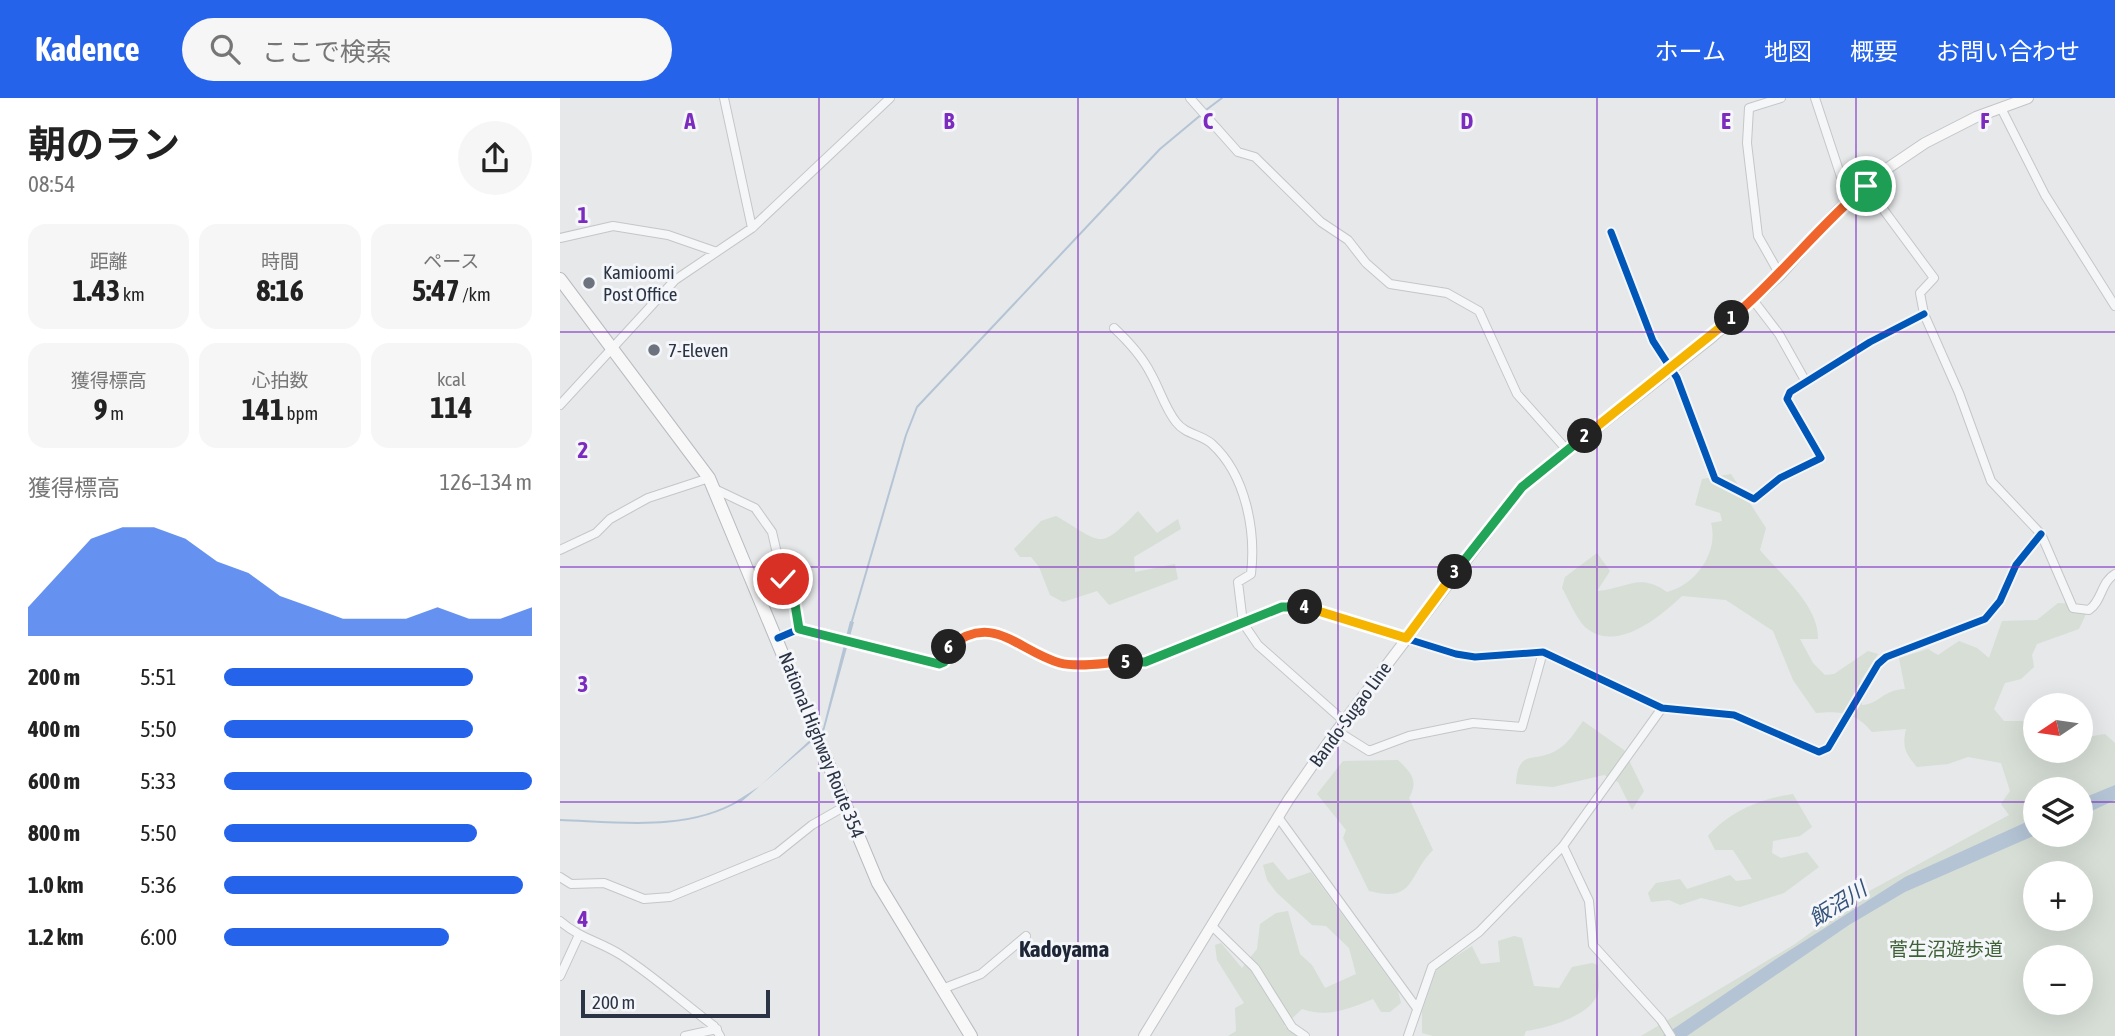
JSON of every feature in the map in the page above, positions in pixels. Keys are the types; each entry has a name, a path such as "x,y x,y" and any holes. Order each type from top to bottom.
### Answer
{"highway":[{"name":"National Highway Route 354","path":"560,279 712,484 887,899 971,1036"}],"main road":[{"name":"Bando-Sugao Line","path":"1144,1036 1279,817 1341,726 1522,487 1753,300 1866,186 1925,143 1976,117 2028,98"}],"street":[{"path":"724,98 752,228"},
{"path":"560,405 675,280 714,251 752,228 890,98"},
{"path":"1190,98 1238,152 1255,157 1321,222 1348,240 1366,263 1390,284 1447,293 1479,311 1517,394 1567,450"},
{"path":"1780,275 1758,236 1747,144 1749,108 1781,98"},
{"path":"1815,98 1849,201"},
{"path":"2001,108 2045,195 2115,306"},
{"path":"1866,186 1934,278 1920,293 1924,314 1959,394 1991,481 2041,534 2066,593 2077,611 2089,610 2095,606 2108,578 2115,573"},
{"path":"560,238 613,226 668,235 714,251"},
{"path":"1611,232 1653,341 1671,369 1701,435 1715,479 1754,499 1780,478 1821,458 1787,399 1790,392 1870,342 1924,314"},
{"path":"1753,300 1779,334 1806,382"},
{"path":"1114,328 1146,366 1175,421 1185,432 1210,442 1220,453 1244,495 1254,553 1251,574 1238,582 1242,622 1258,645 1368,751 1409,736 1473,723 1522,727 1544,652"},
{"path":"560,550 596,533 610,519 648,498 712,484 755,508 772,532 783,579 794,598 799,629"},
{"path":"778,638 799,629 939,664 944,662 949,646 964,636 996,632 1061,663 1145,662 1282,607 1308,608 1475,657 1544,652 1662,708 1734,715 1819,752 1828,748 1878,664 1886,657 1984,619 1994,612 2011,572 2041,534"},
{"path":"1408,1036 1416,1021 1416,1007 1432,967 1479,932 1563,846 1662,708"},
{"path":"560,877 571,884 604,883 644,899 670,897 765,859 812,825 846,805"},
{"path":"1279,817 1416,1007"},
{"path":"1563,846 1589,901 1593,944 1661,1020 1671,1036"},
{"path":"560,921 578,937 590,939 626,958 719,1033"},
{"path":"1212,926 1255,968 1292,1027 1305,1036"},
{"path":"942,989 981,974 1026,936"},
{"path":"560,976 578,937"},
{"path":"685,1036 719,1033"}],"green space":[{"name":"菅生沼遊歩道","path":"1731,474 1766,528 1760,550 1797,591 1812,614 1818,639 1800,639 1813,663 1825,675 1834,674 1868,651 1878,654 1861,680 1862,705 1905,689 1899,658 1928,649 1938,655 1959,641 1977,648 1989,658 2002,621 2037,620 2058,603 2078,604 2086,614 2079,629 2037,644 2032,655 2034,667 2021,679 2005,683 1994,709 2004,721 2023,721 2023,763 2093,763 2093,736 2105,734 2115,743 2115,1036 1641,1036 1795,944 1862,895 2009,815 2001,804 2010,791 2001,763 1968,757 1948,764 1917,767 1906,749 1906,729 1872,732 1860,720 1847,714 1816,713 1793,680 1773,631 1726,600 1682,596 1662,614 1624,635 1597,634 1585,627 1562,588 1565,577 1597,553 1610,571 1597,591 1640,582 1657,586 1667,592 1678,588 1696,575 1703,566 1712,545 1711,523 1722,521 1720,513 1695,505 1702,479"},
{"path":"1138,511 1157,533 1178,519 1181,529 1134,557 1135,572 1175,564 1178,579 1109,605 1097,591 1063,602 1050,595 1039,567 1031,557 1020,557 1014,549 1041,521 1056,516 1100,539 1115,533"},
{"path":"1583,721 1624,750 1644,791 1632,810 1618,782 1604,775 1553,787 1516,784 1517,772 1524,761 1549,754 1561,747"},
{"path":"1398,760 1412,777 1413,786 1409,798 1433,850 1409,885 1395,893 1384,894 1369,891 1343,838 1346,830 1317,794 1343,761"},
{"path":"1793,794 1812,827 1800,836 1773,841 1772,853 1781,858 1807,852 1819,867 1784,893 1740,907 1701,898 1680,905 1669,900 1651,902 1648,893 1656,883 1680,879 1687,889 1730,875 1736,881 1752,879 1733,850 1715,850 1708,836 1726,819 1747,807"},
{"path":"1273,862 1288,880 1311,872 1398,991 1401,1003 1390,1012 1381,1012 1373,999 1329,1012 1302,1009 1284,1026 1297,1036 1228,1036 1236,1031 1235,1008 1244,1003 1217,960 1215,945 1221,943 1242,968 1257,949 1260,924 1276,913 1288,911 1300,954 1312,965 1325,988 1356,974 1349,948 1326,926 1312,925 1277,893 1267,880 1263,865"},
{"path":"1514,936 1522,938 1534,986 1559,988 1572,967 1592,963 1598,965 1599,990 1594,1001 1567,1020 1526,1031 1524,1036 1433,1036 1422,1033 1422,1011 1437,968 1472,946 1481,964 1500,962 1498,941"}],"water":[{"path":"850,621 854,622 824,731 762,784 823,728"},
{"path":"2115,785 2115,800 2093,810 2093,794"},
{"path":"759,786 740,803 738,800"},
{"path":"2023,823 2023,841 1905,892 1849,925 1687,1036 1663,1036 1776,959 1905,877"}],"waterway":[{"path":"1206,110 1222,98"},
{"path":"852,621 906,435 917,407 1160,149 1202,114"},
{"path":"560,820 629,823 675,821 720,810 740,800"}],"cycle path":[{"path":"1611,232 1653,341 1677,378 1715,479 1754,499 1780,478 1821,458 1787,399 1790,392 1870,342 1924,314"},
{"path":"778,638 799,629 806,629 939,664 944,662 949,646 964,636 996,632 1061,663 1145,662 1282,608 1308,608 1456,654 1475,657 1543,652 1662,708 1734,715 1819,752 1828,748 1878,664 1886,657 1985,619 2000,601 2016,565 2041,534"}],"place":[{"name":"Kamioomi Post Office","path":"589,283"},
{"name":"7-Eleven","path":"654,350"}],"district":[{"name":"Kadoyama","path":"1064,949"}],"route":[{"path":"783,579 794,598 799,629 939,664 944,662 949,646 964,636 996,632 1061,663 1145,662 1282,607 1293,606 1308,608 1406,638 1504,509 1534,475 1711,338 1780,275 1838,210 1866,186"}],"water label":[{"name":"飯沼川","path":"1838,904"}]}
